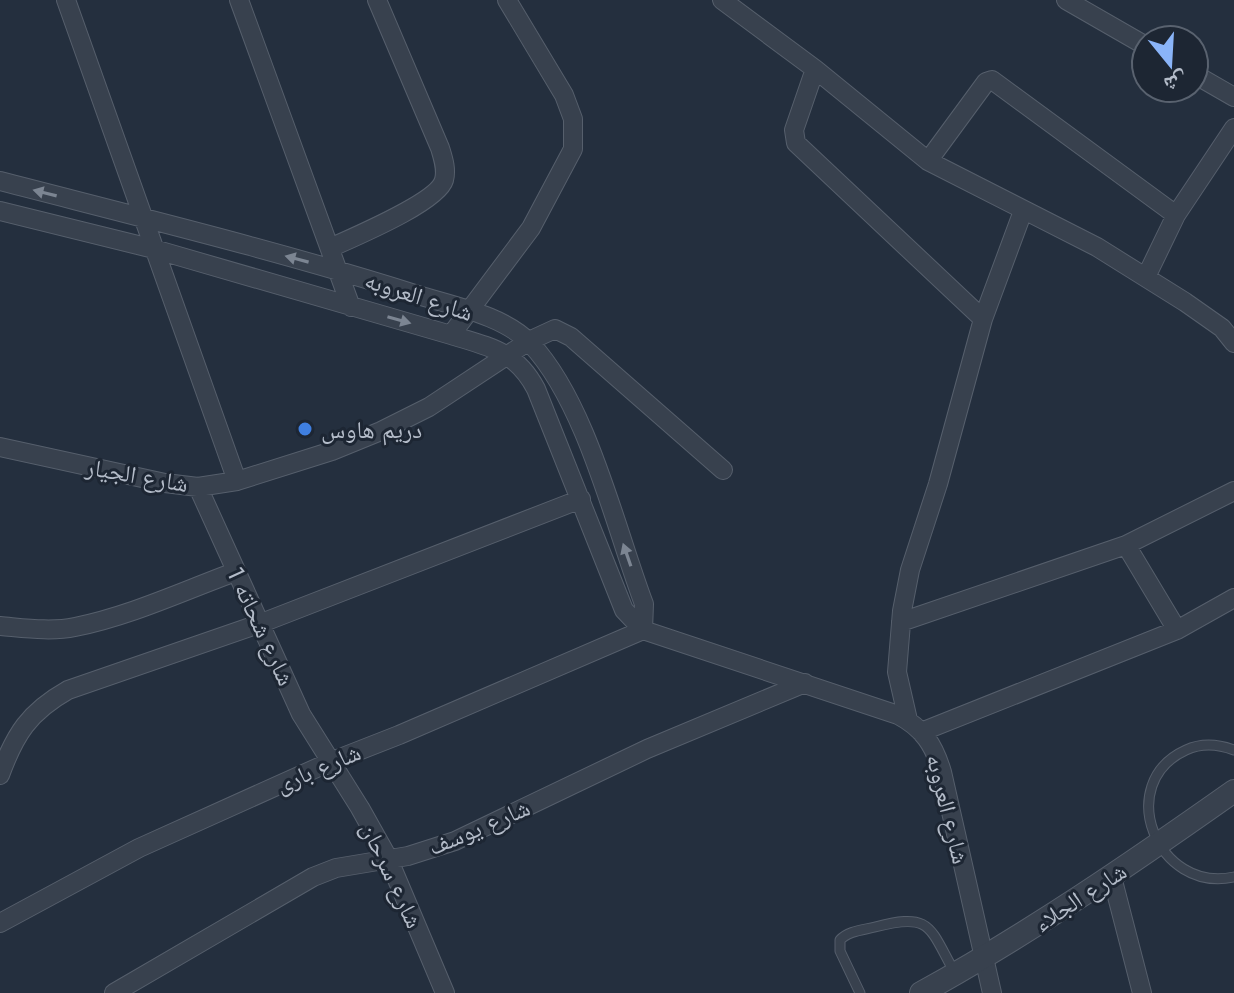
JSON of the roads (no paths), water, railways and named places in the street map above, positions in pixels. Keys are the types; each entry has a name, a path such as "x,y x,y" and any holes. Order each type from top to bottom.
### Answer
{"street":[{"path":"66,0 237,481"},
{"path":"239,0 351,307"},
{"path":"330,248 414,207 434,195 444,182 445,168 440,148 377,0"},
{"path":"451,335 531,228 573,149 573,119 564,95 507,0"},
{"path":"722,0 815,69 928,161 1097,247 1222,328 1234,343"},
{"path":"1066,0 1130,37"},
{"path":"815,69 794,130 796,143 983,319"},
{"path":"928,161 986,82 992,80 1176,215"},
{"path":"1210,83 1234,97"},
{"path":"1146,277 1176,215 1234,128"},
{"name":"شارع العروبه","path":"0,181 338,269 467,311 510,328 529,341 561,388 585,439 644,604 643,630"},
{"name":"شارع العروبه","path":"0,211 154,249 451,335 508,355"},
{"name":"شارع العروبه","path":"992,993 942,772 930,741 915,726 897,672 910,570 938,484 983,319 1023,211"},
{"path":"529,341 547,331 563,331 723,470"},
{"name":"شارع الجيار","path":"0,447 165,483 198,487 237,481 332,451 381,431 440,400 529,341"},
{"path":"508,355 519,362 536,389 624,610 643,630 805,683 915,726 1177,630 1234,598"},
{"name":"شارع شحاته 1","path":"198,487 301,714 330,762"},
{"path":"901,622 1126,545 1234,491"},
{"path":"0,775 11,747 43,704 68,690 259,624 581,499"},
{"path":"1126,545 1177,630"},
{"path":"0,626 73,628 121,615 235,572"},
{"name":"شارع بارى","path":"0,923 139,848 330,762 643,630"},
{"name":"شارع يوسف","path":"114,993 313,877 336,868 430,850 455,841 660,743 805,683"},
{"name":"شارع سرحان","path":"330,762 388,858 445,993"},
{"name":"شارع الجلاء","path":"921,993 1112,877 1234,791"},
{"path":"1112,877 1142,993"}],"lane":[{"path":"1234,750 1212,744 1192,747 1175,755 1161,769 1152,786 1148,805 1158,845 1171,861 1189,874 1210,880 1234,877"},
{"path":"860,993 840,951 840,940 850,933 905,919 928,928 955,973"}],"place":[{"name":"دريم هاوس","path":"305,429"}]}
